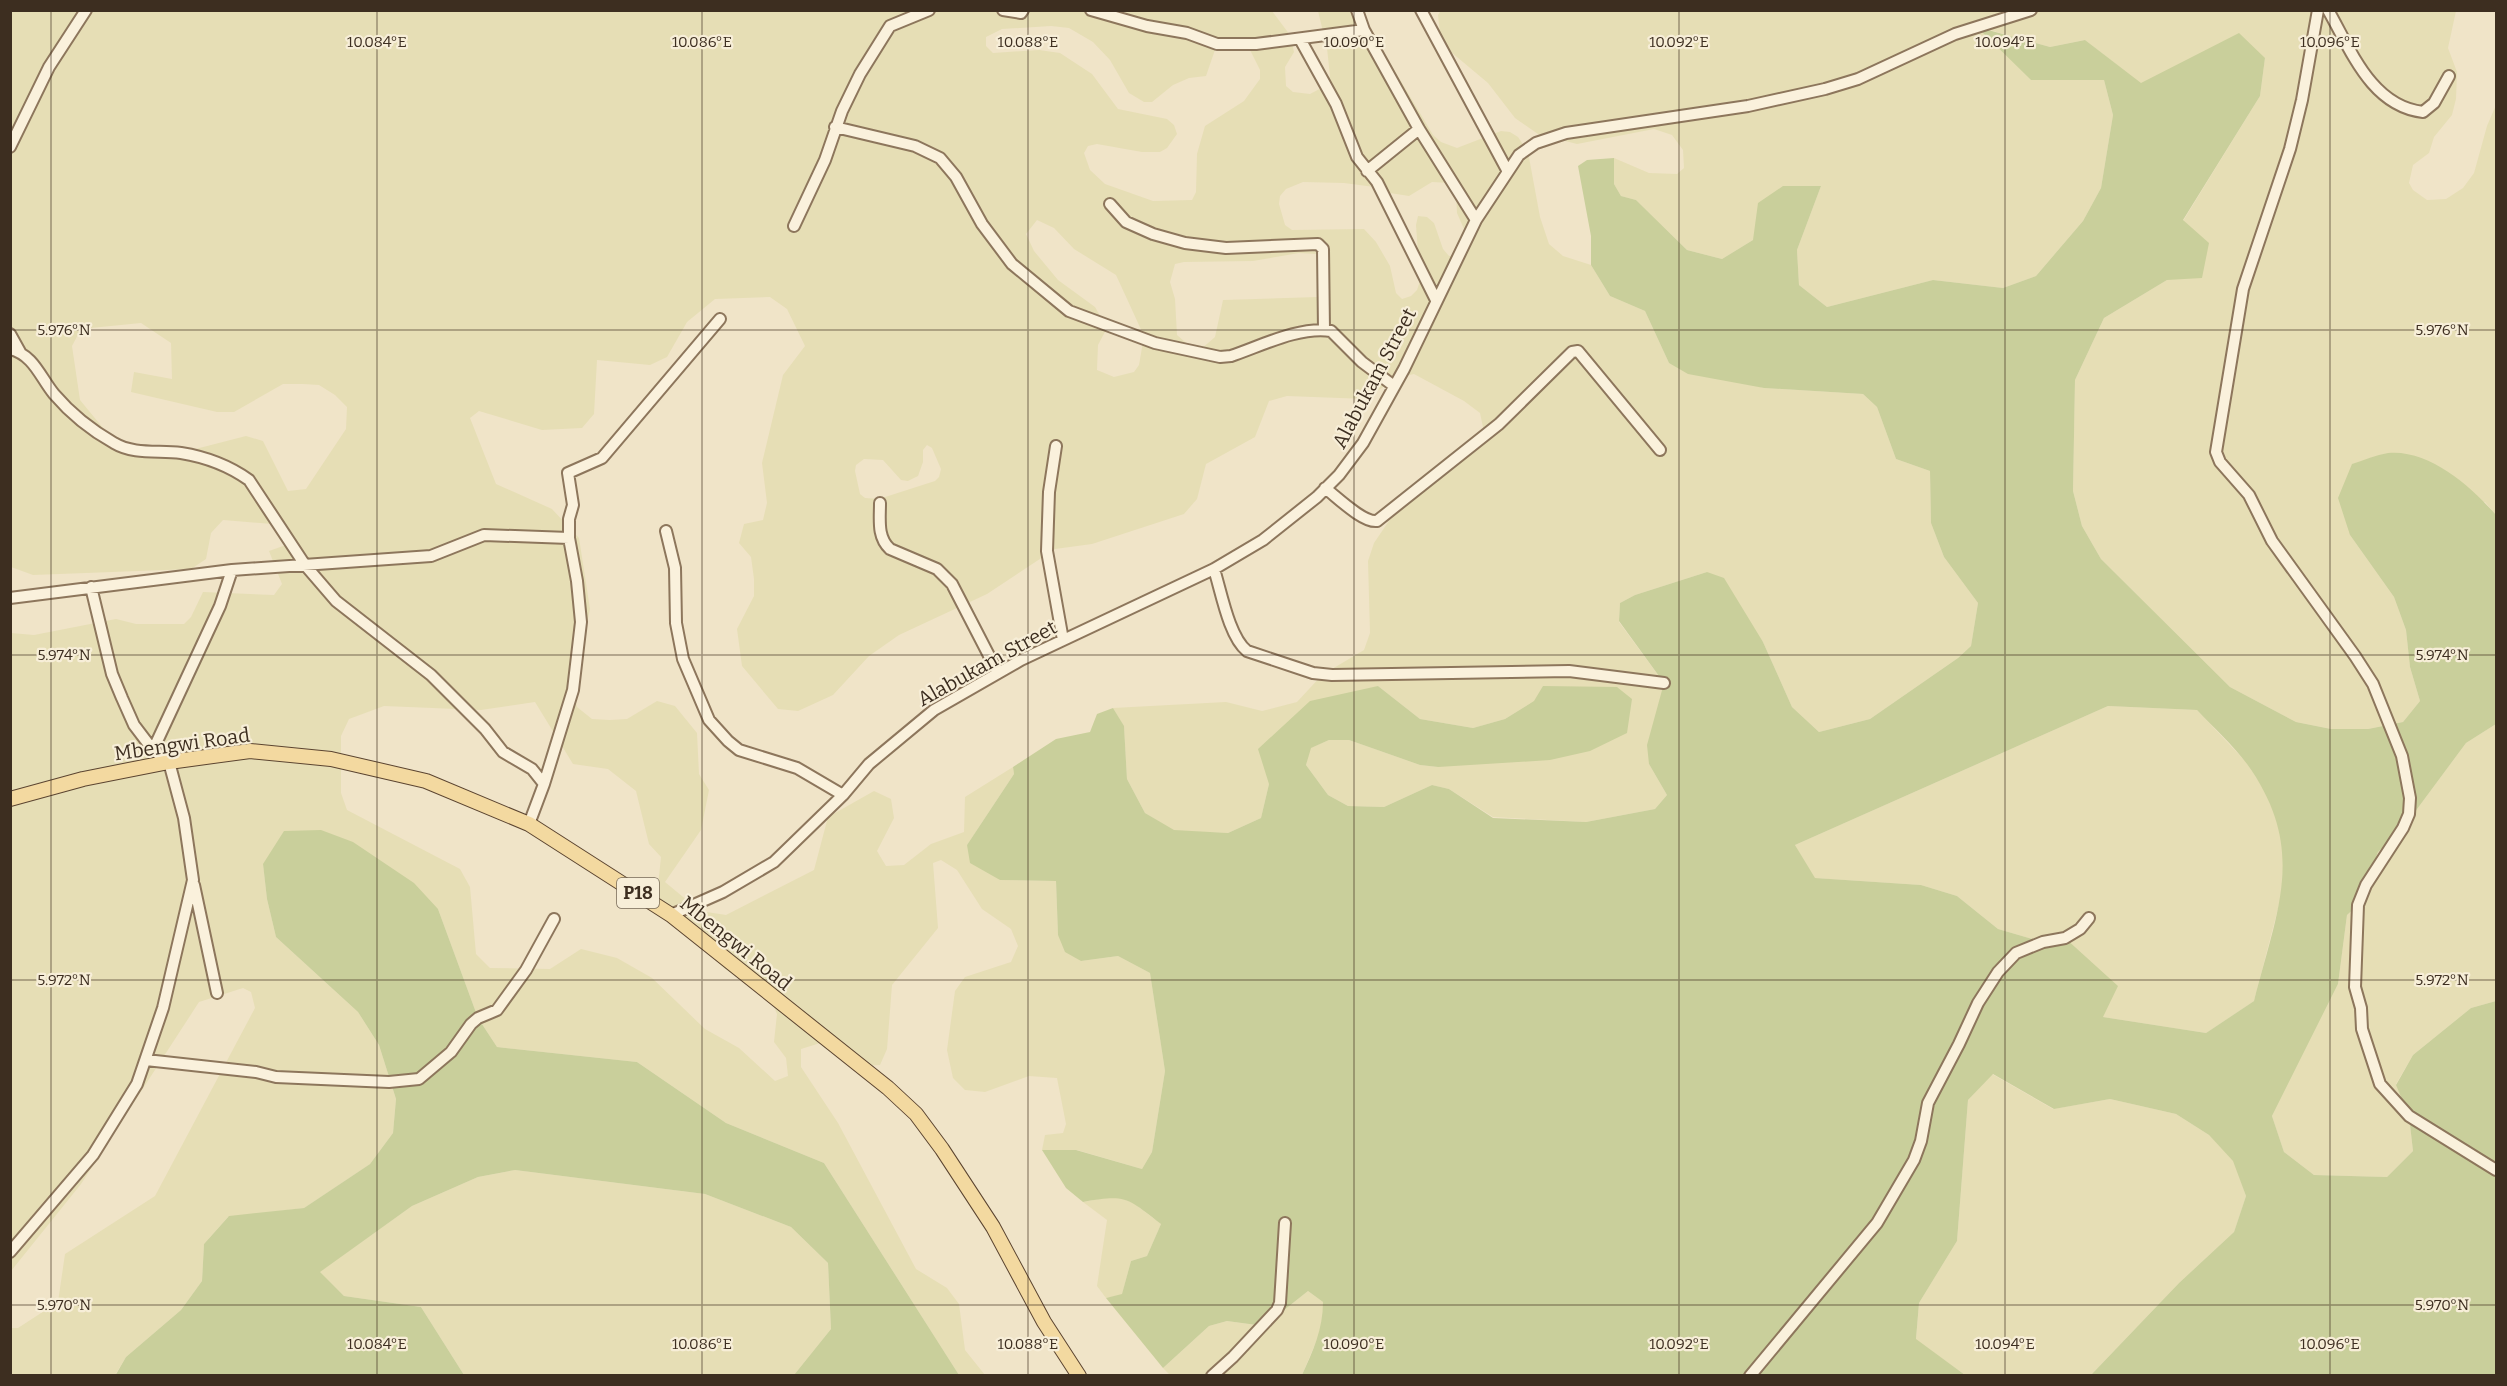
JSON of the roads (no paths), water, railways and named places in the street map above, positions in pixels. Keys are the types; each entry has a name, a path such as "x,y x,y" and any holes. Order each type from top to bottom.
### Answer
{"main road":[{"name":"Mbengwi Road","path":"10,799 82,779 169,762 250,751 331,759 426,781 529,824 671,915 888,1088 916,1114 993,1227 1044,1322 1079,1376"}],"street":[{"path":"10,147 49,67 86,10"},
{"path":"794,226 825,160 835,127 860,74 890,26 929,10"},
{"path":"1003,10 1021,13 1023,10"},
{"path":"1091,10 1147,26 1187,33 1217,44 1256,44 1364,30"},
{"path":"1357,10 1364,30 1419,129 1476,220"},
{"path":"1421,10 1507,170"},
{"name":"Alabukam Street","path":"671,915 723,892 774,862 843,795 869,764 913,725 934,710 998,673 1063,640 1214,569 1263,540 1325,488 1364,443 1476,220 1507,170 1519,155 1536,143 1566,133 1748,106 1825,89 1858,79 1955,34 2031,10"},
{"path":"2318,10 2302,100 2290,149 2244,289 2216,452 2220,462 2248,495 2272,541 2373,684 2402,756 2410,798 2409,814 2403,828 2366,885 2358,905 2355,987 2361,1008 2362,1029 2380,1084 2409,1116 2496,1170"},
{"path":"2328,10 2374,87 2388,99 2409,110 2423,112 2434,103 2449,76"},
{"path":"1300,39 1336,104 1357,157 1377,182 1436,300"},
{"path":"835,127 915,146 940,158 956,177 982,224 1012,264 1070,311 1155,343 1220,357 1231,356 1290,336 1324,330 1331,331 1362,362 1394,386"},
{"path":"1367,171 1419,129"},
{"path":"1110,204 1126,222 1154,234 1185,243 1226,248 1318,244 1323,249 1324,330"},
{"path":"529,824 573,690 581,622 577,581 569,538 569,519 573,506 568,473 602,458 610,450 720,319"},
{"path":"10,334 15,351 33,363 54,393 87,427 132,451 180,453 213,460 235,470 249,480 305,565 336,601 431,675 485,729 502,752 532,769 544,784"},
{"path":"1325,488 1371,522 1377,521 1499,424 1572,352 1578,351 1660,450"},
{"path":"1056,446 1049,492 1047,551 1063,640"},
{"path":"880,503 880,529 883,542 890,549 945,575 952,584 998,673"},
{"path":"666,531 676,575 676,623 683,659 709,720 739,750 797,768 843,795"},
{"path":"10,598 232,570 431,556 484,535 569,538"},
{"path":"1214,569 1236,636 1242,646 1247,651 1313,673 1392,675 1569,672 1664,683"},
{"path":"153,750 220,606 232,570"},
{"path":"92,587 112,674 134,725 153,750 169,762 184,818 193,880 217,993"},
{"path":"10,1252 93,1155 137,1084 163,1008 193,880"},
{"path":"1750,1376 1877,1223 1914,1160 1921,1141 1928,1102 1978,1003 1998,972 2016,953 2043,942 2065,938 2080,929 2089,918"},
{"path":"146,1060 256,1072 276,1077 389,1082 419,1079 451,1052 471,1024 478,1018 497,1010 526,970 554,919"},
{"path":"1212,1376 1233,1358 1277,1310 1280,1302 1285,1224"}]}
